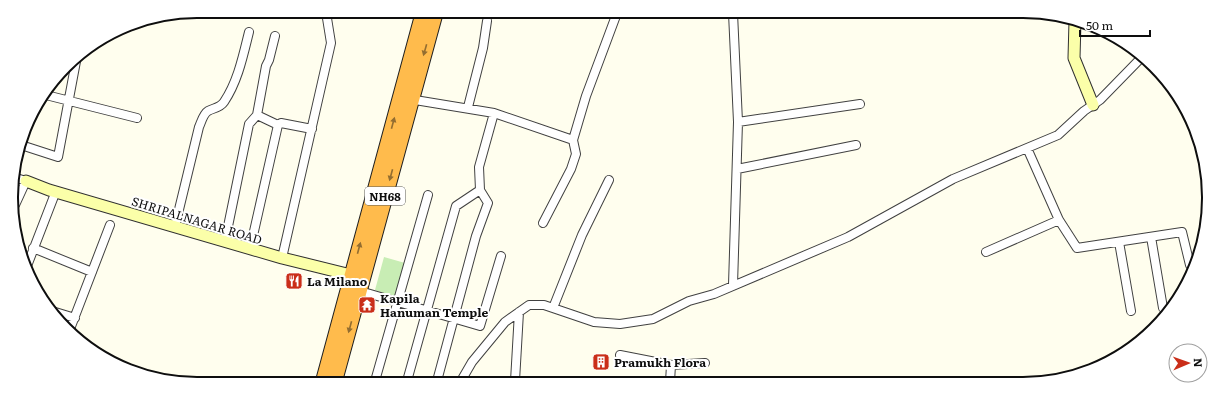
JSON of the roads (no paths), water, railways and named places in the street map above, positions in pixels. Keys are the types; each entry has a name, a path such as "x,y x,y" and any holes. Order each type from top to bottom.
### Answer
{"highway":[{"name":"NH68","path":"336,377 358,281 406,98 422,18"},
{"name":"NH68","path":"406,98 434,18"},
{"name":"NH68","path":"324,377 358,281"}],"street":[{"path":"282,258 332,43 327,18"},
{"path":"543,223 571,169 576,154 573,140 586,96 615,18"},
{"path":"733,18 738,122 733,285"},
{"path":"468,107 483,48 487,21"},
{"path":"1075,26 1074,58 1093,105"},
{"path":"174,226 202,121 208,111 223,104 230,92 237,78 249,32"},
{"path":"225,241 249,124 257,115 266,66 270,60 275,36"},
{"path":"463,377 472,362 505,322 529,305 544,305 594,322 620,324 653,319 689,301 733,285 848,237 953,179 1058,135 1100,100 1138,61"},
{"path":"26,147 58,157 74,68"},
{"path":"50,96 137,118"},
{"path":"406,98 468,107 494,113 573,140"},
{"path":"738,122 860,104"},
{"path":"438,377 476,236 488,203 480,190 479,167 494,113"},
{"path":"257,115 278,125 281,123 312,129"},
{"path":"250,249 278,125"},
{"path":"736,169 856,145"},
{"path":"1027,148 1059,220 1077,248 1182,232 1189,262"},
{"path":"18,198 26,181 19,179"},
{"path":"553,308 582,235 609,180"},
{"name":"SHRIPALNAGAR ROAD","path":"26,181 358,281"},
{"path":"408,377 456,206 480,190"},
{"path":"29,258 56,191"},
{"path":"376,377 428,195"},
{"path":"986,252 1059,220"},
{"path":"72,325 110,225"},
{"path":"1151,237 1163,308"},
{"path":"1119,242 1131,311"},
{"path":"33,248 92,272"},
{"path":"358,281 398,302 480,326 501,256"},
{"path":"515,377 519,312"},
{"path":"61,314 75,318"},
{"path":"620,355 671,365 705,363"},
{"path":"670,377 671,365"}],"place":[{"name":"La Milano","path":"294,281"},
{"name":"Kapila Hanuman Temple","path":"367,305"},
{"name":"Pramukh Flora","path":"601,362"}]}
